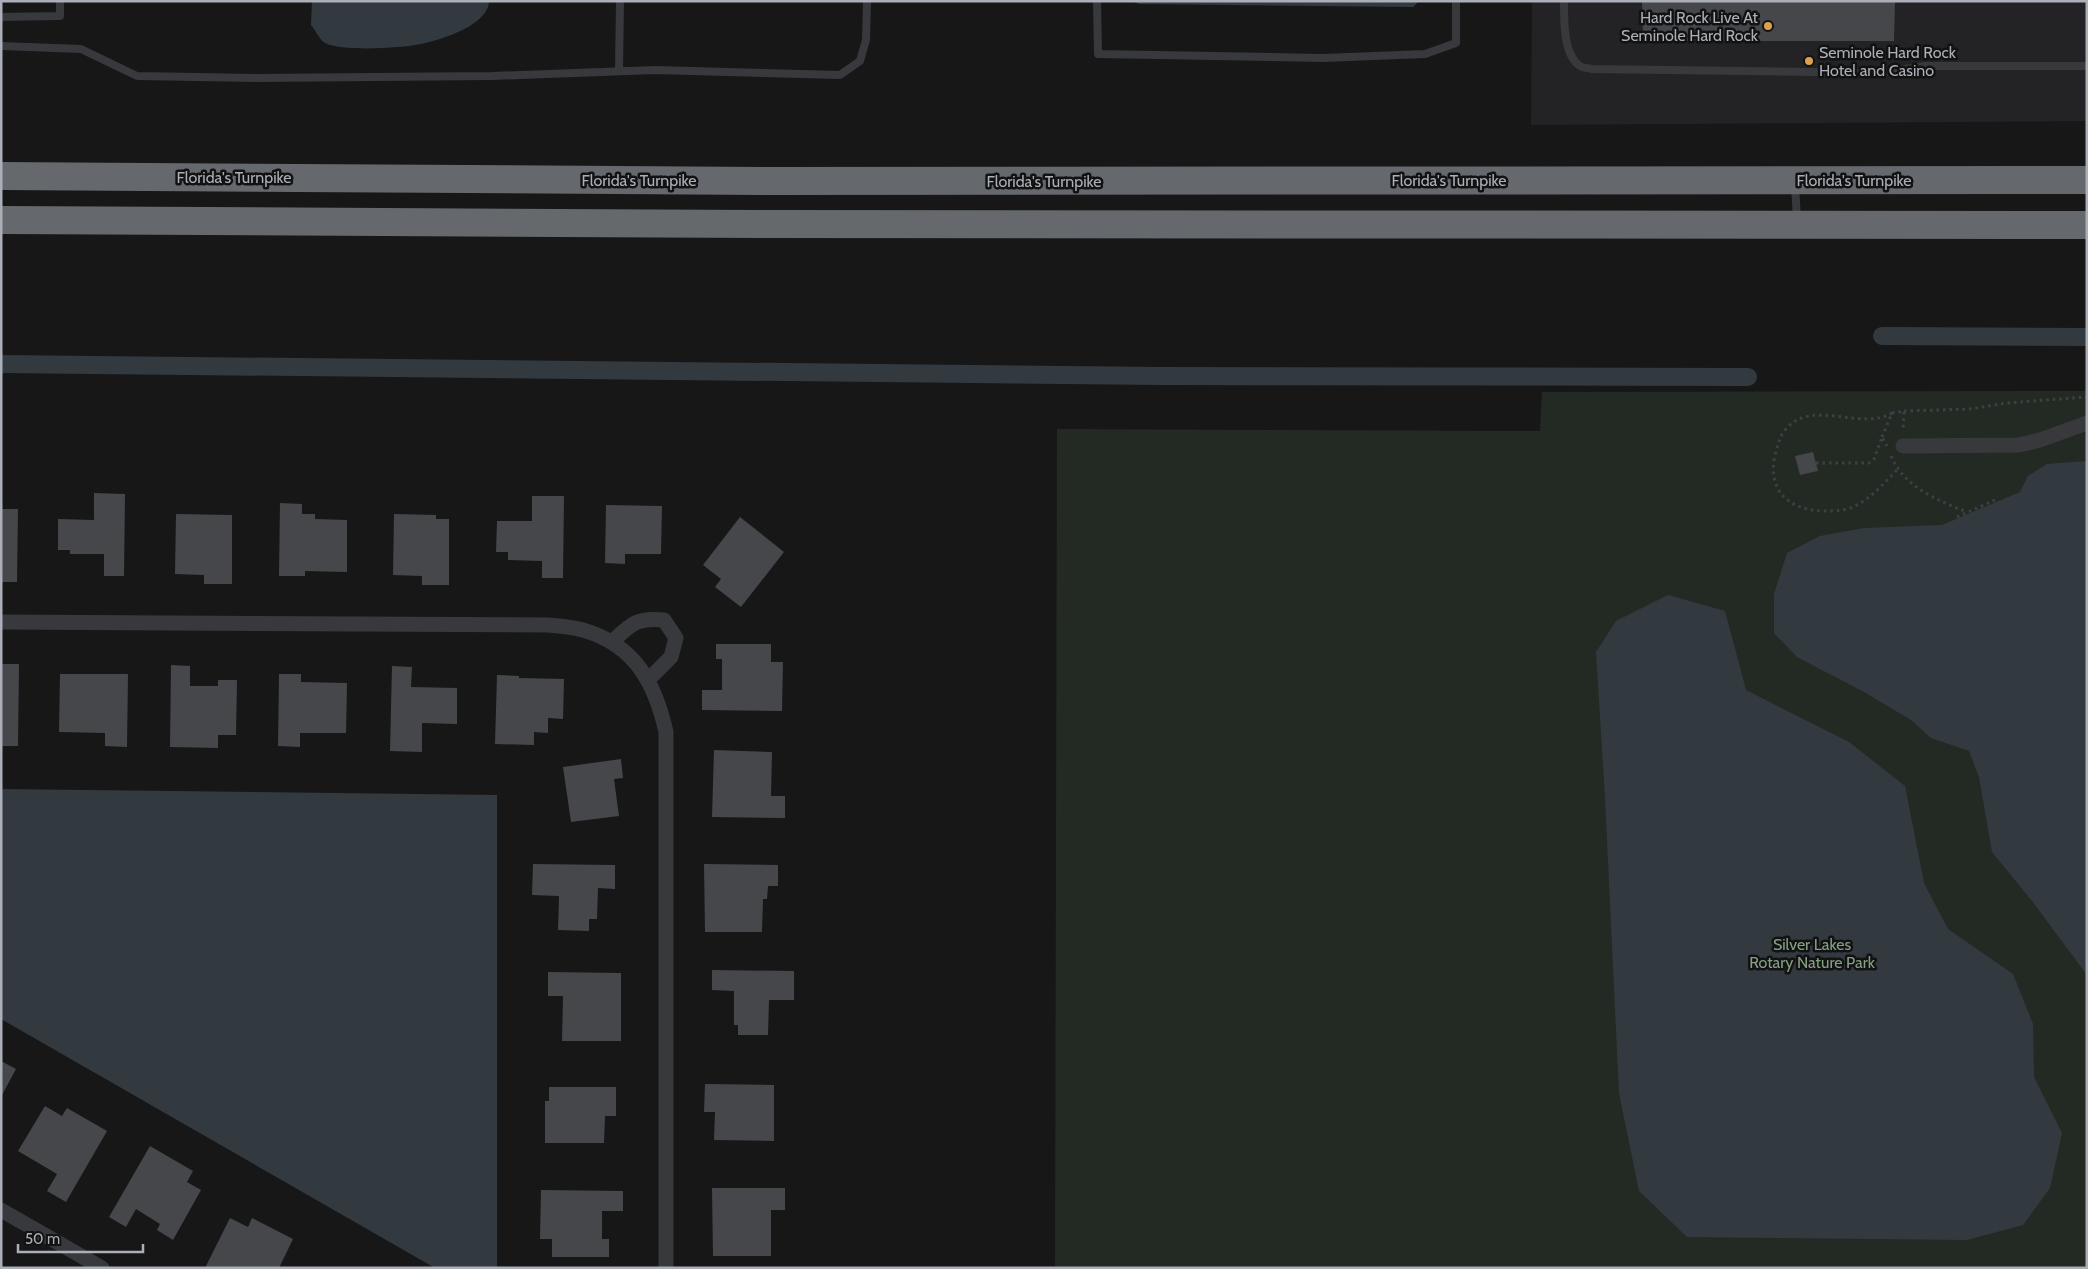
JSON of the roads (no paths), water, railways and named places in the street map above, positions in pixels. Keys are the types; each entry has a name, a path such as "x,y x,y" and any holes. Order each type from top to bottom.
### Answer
{"highway":[{"name":"Florida's Turnpike","path":"1,176 753,181 2087,180"},
{"path":"1,220 779,224 2087,225"},
{"path":"1,227 43,220"}],"street":[{"path":"1903,446 2019,445 2040,440 2087,423"},
{"path":"612,642 628,626 647,618 664,620 676,638 671,657 648,679"},
{"path":"1,622 548,625 582,630 612,642 635,662 648,679 660,704 666,732 666,1268"},
{"path":"1,1210 102,1268"}],"lane":[{"path":"1,17 60,16 60,1"},
{"path":"619,71 620,1"},
{"path":"1,46 82,49 138,76 258,78 433,77 655,70 840,75 860,61 866,40 867,1"},
{"path":"1097,1 1098,54 1323,58 1425,54 1456,43 1456,1"},
{"path":"1564,1 1564,29 1570,52 1580,66 1592,69 1879,74 1925,66 2087,66"},
{"path":"1795,179 1797,224"}],"waterway":[{"path":"1882,336 2087,337"},
{"path":"1,364 1161,376 1748,377"}],"place":[{"name":"Hard Rock Live At Seminole Hard Rock","path":"1768,26"},
{"name":"Seminole Hard Rock Hotel and Casino","path":"1809,61"}],"park label":[{"name":"Silver Lakes Rotary Nature Park","path":"1812,953"}]}
